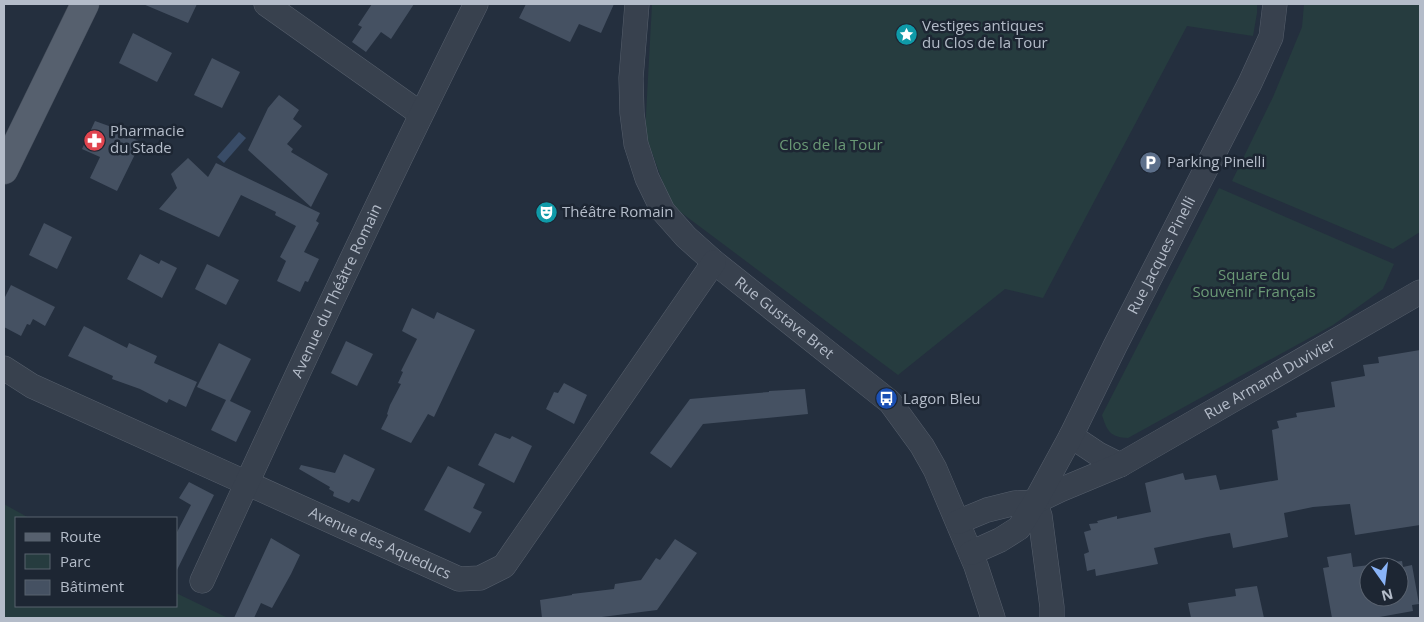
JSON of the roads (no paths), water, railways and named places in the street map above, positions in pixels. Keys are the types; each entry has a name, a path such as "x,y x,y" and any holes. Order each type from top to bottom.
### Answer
{"main road":[{"path":"4,170 85,4"}],"street":[{"name":"Avenue du Théâtre Romain","path":"202,581 421,114 476,4"},
{"name":"Rue Gustave Bret","path":"636,4 631,78 632,113 636,144 646,178 663,210 686,237 714,262 887,399 922,446 935,469 971,553 993,618"},
{"name":"Rue Jacques Pinelli","path":"971,553 1000,540 1020,528 1035,502 1250,83 1271,37 1275,4"},
{"path":"275,6 421,114"},
{"name":"Avenue des Aqueducs","path":"4,368 32,386 459,579 480,578 504,566 714,262"},
{"name":"Rue Armand Duvivier","path":"1035,502 1120,465 1420,292"},
{"path":"1070,436 1098,454 1120,465"},
{"path":"958,522 987,510 1015,503 1035,502 1040,516 1052,618"}],"water":[{"path":"239,132 246,138 224,163 217,157"}],"place":[{"name":"Vestiges antiques du Clos de la Tour","path":"906,35"},
{"name":"Pharmacie du Stade","path":"94,140"},
{"name":"Parking Pinelli","path":"1151,162"},
{"name":"Théâtre Romain","path":"546,212"},
{"name":"Lagon Bleu","path":"887,399"}],"park label":[{"name":"Clos de la Tour","path":"831,145"},
{"name":"Square du Souvenir Français","path":"1254,284"}]}
